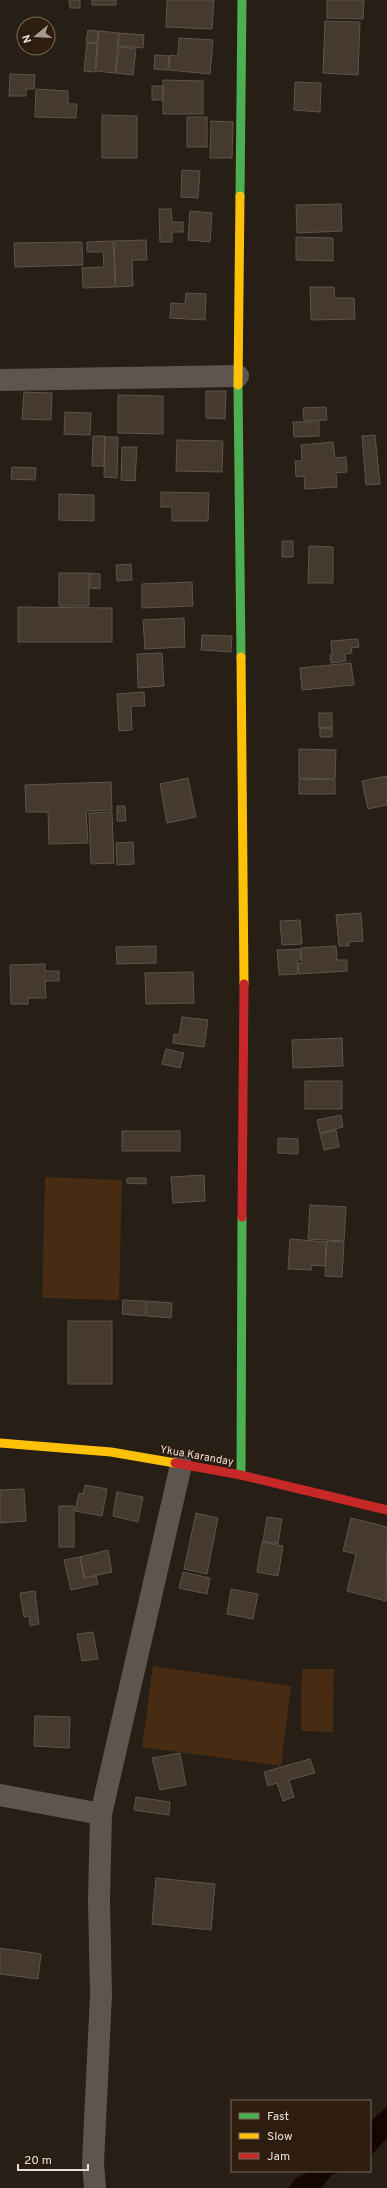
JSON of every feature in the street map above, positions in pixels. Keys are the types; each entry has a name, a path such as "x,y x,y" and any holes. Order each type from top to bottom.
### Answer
{"street":[{"path":"242,0 238,376 244,897 242,1475"},
{"path":"0,380 238,376"},
{"name":"Ykua Karanday","path":"0,1443 111,1452 242,1475 387,1510"},
{"path":"95,2188 93,2163 101,1995 99,1901 101,1814 181,1465"},
{"path":"0,1795 101,1814"}],"shaded area":[{"path":"45,1177 122,1180 119,1300 42,1298"},
{"path":"153,1666 291,1686 281,1766 142,1747"},
{"path":"302,1669 334,1669 333,1732 301,1731"},
{"path":"387,2107 387,2138 371,2156 371,2121"},
{"path":"308,2172 340,2172 332,2175 321,2188 288,2188 295,2179"}],"building":[{"path":"69,0 80,0 80,8 70,8"},
{"path":"92,0 116,0 116,5 92,5"},
{"path":"167,0 214,0 212,29 166,27"},
{"path":"327,0 364,0 363,19 327,18"},
{"path":"325,21 360,22 358,75 323,73"},
{"path":"88,30 98,31 97,43 86,42"},
{"path":"99,31 119,33 115,73 96,71"},
{"path":"119,33 144,35 143,48 118,46"},
{"path":"179,38 213,40 210,74 169,70 170,55 178,56"},
{"path":"87,43 97,43 95,72 84,71"},
{"path":"119,47 136,49 133,75 116,73"},
{"path":"155,55 169,56 168,70 154,69"},
{"path":"10,74 35,75 34,89 26,89 26,96 9,96"},
{"path":"163,80 203,81 203,114 163,114"},
{"path":"295,82 321,83 320,112 294,110"},
{"path":"152,86 163,86 163,100 152,100"},
{"path":"36,89 68,91 68,104 77,104 76,118 35,117"},
{"path":"102,115 137,116 137,158 102,158"},
{"path":"187,117 207,117 207,147 187,147"},
{"path":"211,121 233,122 232,158 210,158"},
{"path":"182,170 200,171 198,198 181,197"},
{"path":"341,204 342,231 297,233 296,205"},
{"path":"159,209 171,209 172,222 183,222 183,232 172,232 172,242 160,242"},
{"path":"190,211 212,213 210,242 188,240"},
{"path":"296,237 333,238 333,261 296,260"},
{"path":"146,240 147,260 132,260 133,286 116,287 114,241"},
{"path":"113,241 115,287 83,288 82,268 104,267 103,252 87,252 87,242"},
{"path":"82,242 83,265 15,267 14,243"},
{"path":"310,287 334,287 335,298 354,298 355,319 311,320"},
{"path":"186,293 206,294 205,320 170,318 171,303 185,304"},
{"path":"206,391 226,391 225,419 206,418"},
{"path":"24,392 52,393 51,420 22,419"},
{"path":"118,395 163,396 163,434 118,433"},
{"path":"326,407 327,420 304,421 303,408"},
{"path":"65,412 91,413 90,435 64,434"},
{"path":"293,422 319,422 319,436 294,437"},
{"path":"375,435 380,484 366,485 362,436"},
{"path":"93,436 105,436 104,466 92,466"},
{"path":"105,437 118,437 117,478 104,477"},
{"path":"177,440 223,441 222,472 176,471"},
{"path":"333,442 335,458 346,457 347,472 336,473 337,487 305,489 304,476 296,477 295,461 302,461 301,445"},
{"path":"122,447 137,447 135,481 121,480"},
{"path":"12,467 36,468 35,480 11,479"},
{"path":"161,492 209,493 208,521 172,521 172,507 161,507"},
{"path":"59,494 94,495 94,521 59,520"},
{"path":"282,541 293,541 293,557 282,557"},
{"path":"309,546 333,547 333,583 308,583"},
{"path":"131,564 132,580 117,581 116,565"},
{"path":"59,573 89,573 89,606 59,606"},
{"path":"90,573 100,574 100,589 90,588"},
{"path":"192,582 193,606 142,608 142,584"},
{"path":"18,607 112,608 112,642 18,642"},
{"path":"184,618 185,647 145,649 143,620"},
{"path":"202,635 232,636 231,652 201,650"},
{"path":"358,639 359,647 351,648 352,653 345,654 346,661 331,663 331,641"},
{"path":"162,653 164,686 138,688 137,654"},
{"path":"351,663 354,685 302,690 300,668"},
{"path":"144,692 145,706 131,706 132,730 119,731 117,694"},
{"path":"319,713 332,713 332,728 319,728"},
{"path":"320,728 332,728 332,737 320,737"},
{"path":"299,749 336,750 335,779 299,778"},
{"path":"387,776 387,805 368,809 362,781"},
{"path":"188,778 196,817 167,823 160,784"},
{"path":"299,779 335,780 335,794 299,794"},
{"path":"111,782 112,810 86,811 88,843 49,844 48,812 26,812 25,785"},
{"path":"117,806 125,806 126,821 117,821"},
{"path":"112,812 114,863 91,864 89,813"},
{"path":"133,842 134,864 117,865 116,843"},
{"path":"361,913 363,941 349,942 349,946 339,946 336,915"},
{"path":"300,920 302,944 282,945 280,921"},
{"path":"156,946 156,963 117,964 116,947"},
{"path":"336,946 337,960 347,960 347,971 299,974 298,963 302,963 301,948"},
{"path":"300,949 301,960 297,960 298,974 279,975 277,950"},
{"path":"45,964 45,971 59,971 59,981 45,981 46,998 28,998 28,1004 11,1004 10,965"},
{"path":"193,972 194,1003 146,1004 145,973"},
{"path":"182,1017 208,1020 204,1047 173,1043 174,1034 179,1035"},
{"path":"342,1038 343,1066 293,1068 292,1040"},
{"path":"166,1049 184,1053 180,1068 162,1064"},
{"path":"305,1081 342,1081 342,1109 305,1109"},
{"path":"341,1115 343,1127 320,1133 317,1120"},
{"path":"336,1130 339,1147 324,1150 320,1134"},
{"path":"122,1131 180,1131 180,1151 122,1151"},
{"path":"278,1138 298,1139 298,1154 278,1153"},
{"path":"204,1175 205,1201 173,1203 171,1177"},
{"path":"127,1178 146,1178 146,1184 127,1183"},
{"path":"310,1205 346,1207 344,1241 308,1239"},
{"path":"290,1239 326,1242 325,1266 312,1265 311,1270 288,1269"},
{"path":"327,1241 344,1242 342,1277 325,1276"},
{"path":"123,1300 146,1301 145,1316 122,1314"},
{"path":"147,1301 172,1303 171,1318 147,1316"},
{"path":"68,1321 112,1321 112,1384 68,1384"},
{"path":"85,1485 107,1489 102,1516 75,1511 79,1493 83,1494"},
{"path":"24,1489 26,1521 0,1523 0,1490"},
{"path":"117,1492 143,1497 138,1522 113,1516"},
{"path":"59,1506 74,1506 74,1547 59,1547"},
{"path":"196,1513 218,1518 207,1574 184,1569"},
{"path":"267,1517 282,1519 278,1544 263,1541"},
{"path":"351,1518 387,1527 386,1601 347,1591 356,1554 343,1551"},
{"path":"262,1542 283,1546 278,1576 257,1572"},
{"path":"108,1550 112,1572 84,1578 80,1557"},
{"path":"80,1557 85,1578 96,1576 98,1584 71,1590 64,1560"},
{"path":"183,1572 210,1578 207,1594 179,1588"},
{"path":"231,1589 258,1594 253,1619 227,1614"},
{"path":"35,1591 39,1624 30,1626 29,1616 24,1617 20,1593"},
{"path":"93,1632 98,1659 82,1661 77,1634"},
{"path":"35,1716 70,1717 69,1748 34,1746"},
{"path":"180,1753 186,1785 160,1790 152,1758"},
{"path":"310,1759 315,1773 289,1780 294,1797 283,1801 277,1783 268,1786 264,1772"},
{"path":"136,1797 170,1802 169,1815 134,1810"},
{"path":"156,1878 215,1884 211,1930 152,1924"},
{"path":"0,1948 41,1954 38,1979 0,1974"}],"traffic: fast":[{"path":"240,196 242,0"},
{"path":"238,385 241,657"},
{"path":"241,1475 242,1217"}],"traffic: slow":[{"path":"238,385 240,196"},
{"path":"241,657 244,984"},
{"path":"0,1443 111,1452 175,1463"}],"traffic: jam":[{"path":"242,1217 244,984"},
{"path":"175,1463 241,1475 387,1510"}]}
